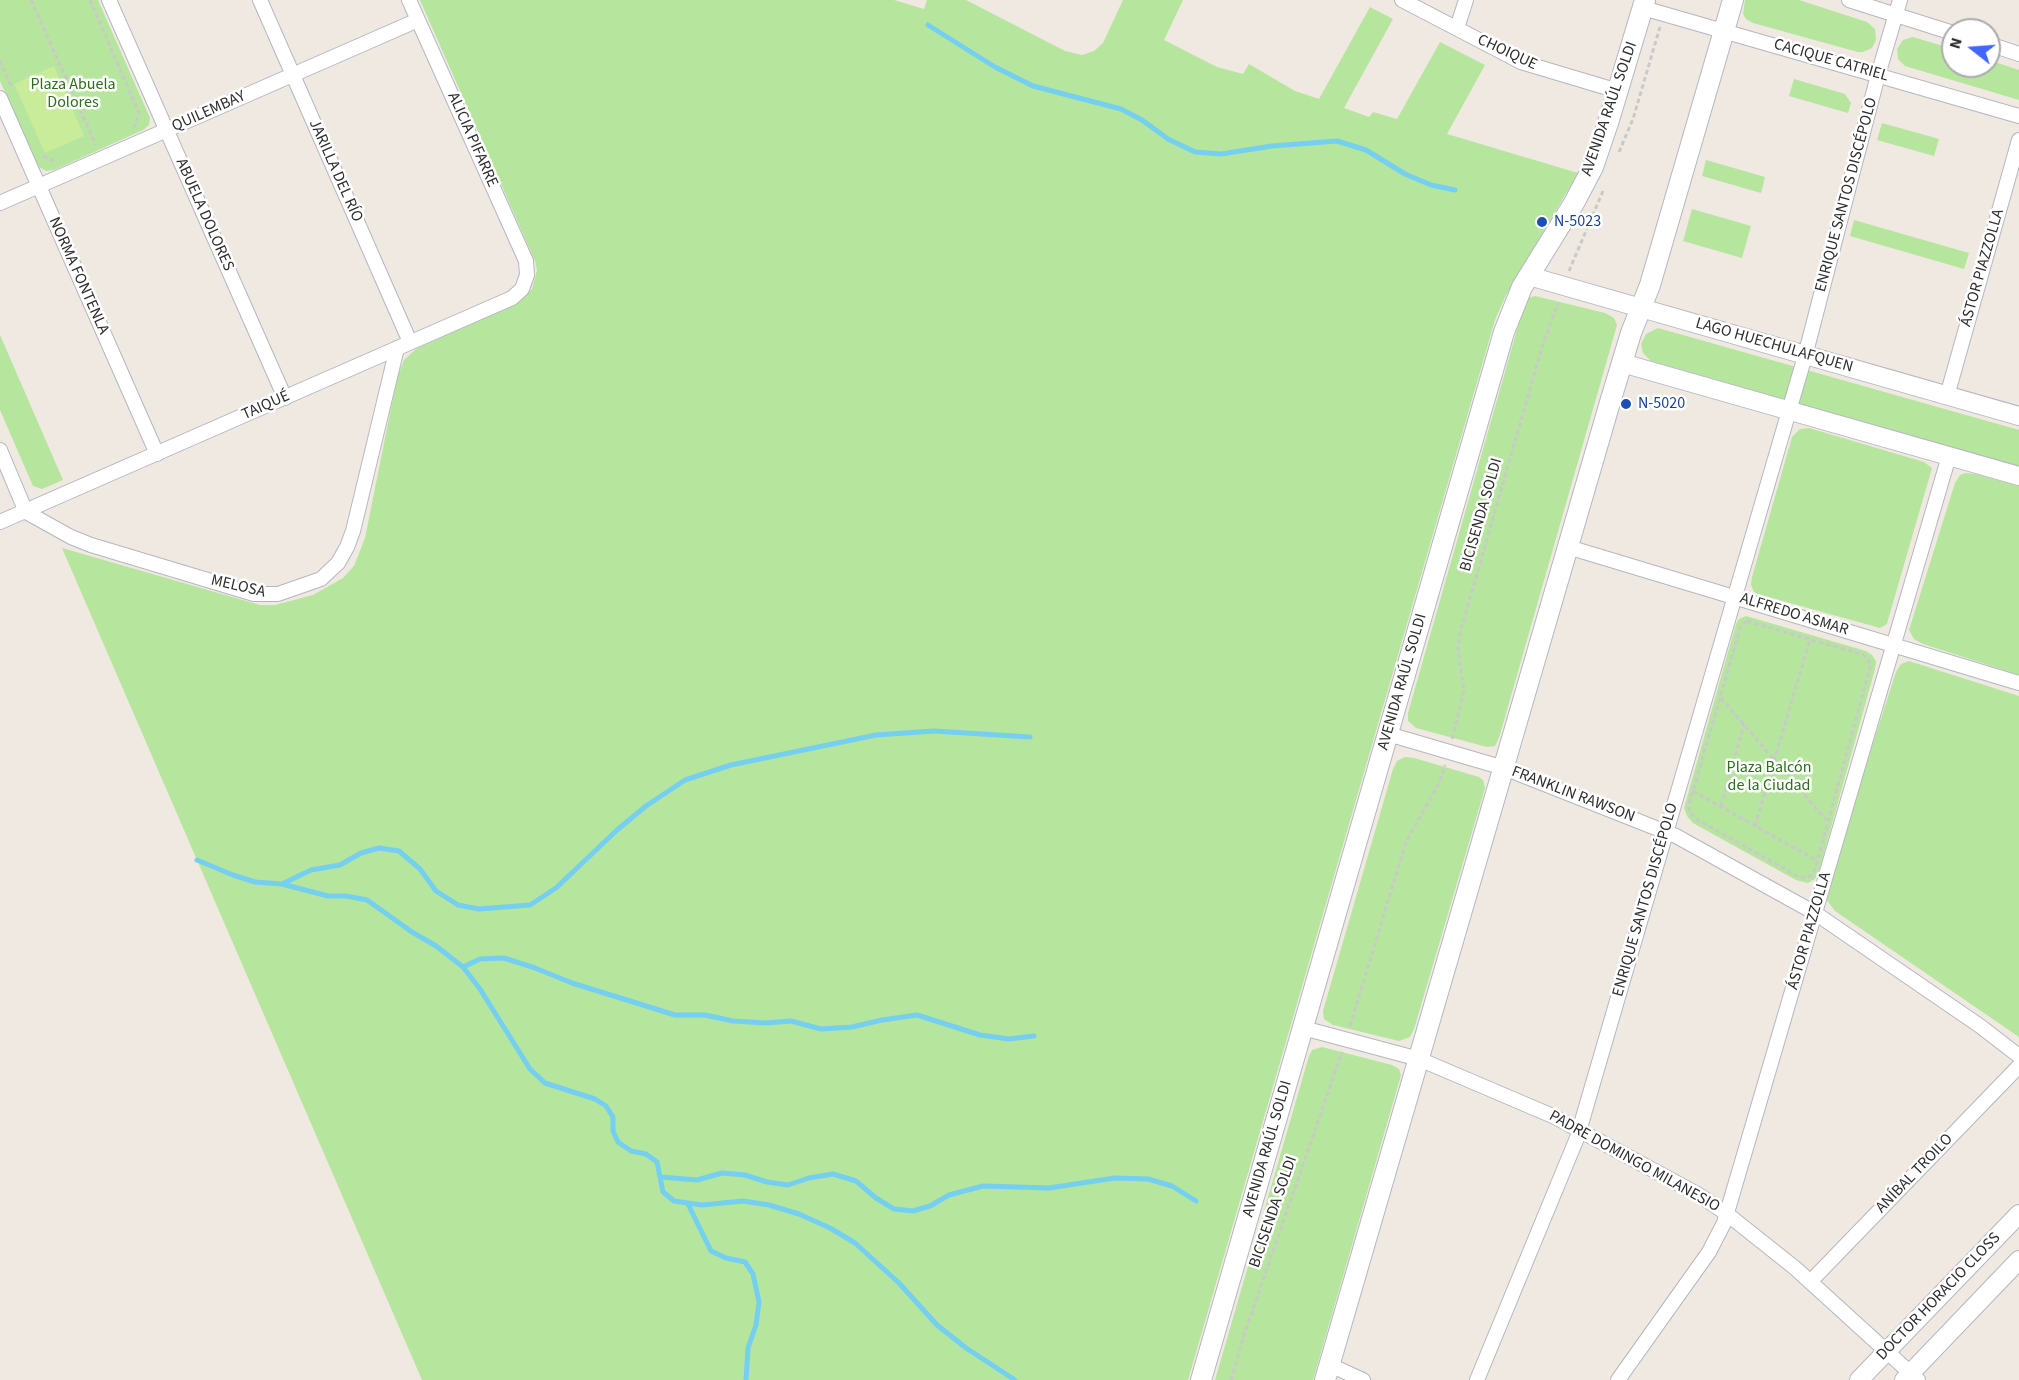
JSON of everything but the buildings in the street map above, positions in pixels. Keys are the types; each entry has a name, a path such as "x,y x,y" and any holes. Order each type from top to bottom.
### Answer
{"main road":[{"path":"1327,1372 1622,363 1650,285 1733,0"},
{"name":"AVENIDA RAÚL SOLDI","path":"1201,1380 1504,332 1517,298 1593,167 1644,4"}],"street":[{"name":"ABUELA DOLORES","path":"109,0 285,398"},
{"name":"JARILLA DEL RÍO","path":"260,0 410,342"},
{"name":"ALICIA PIFARRE","path":"409,0 526,261 525,282"},
{"name":"CHOIQUE","path":"1402,0 1528,65 1618,91"},
{"path":"1457,28 1466,0"},
{"path":"1849,0 1941,29"},
{"name":"ENRIQUE SANTOS DISCÉPOLO","path":"1477,1380 1579,1130 1805,356 1878,75 1900,0"},
{"name":"CACIQUE CATRIEL","path":"1644,4 1724,30 2019,116"},
{"name":"QUILEMBAY","path":"0,203 418,20"},
{"path":"2001,48 2019,54"},
{"name":"NORMA FONTENLA","path":"0,98 157,454"},
{"name":"ÁSTOR PIAZZOLLA","path":"1947,396 2019,140"},
{"name":"LAGO HUECHULAFQUEN","path":"1529,276 2019,416"},
{"name":"TAIQUÉ","path":"0,522 512,298 522,289 525,282"},
{"name":"MELOSA","path":"26,512 91,545 254,594 278,594 313,583 338,563 353,531 397,348"},
{"path":"1622,363 2019,476"},
{"path":"0,450 26,512"},
{"name":"ÁSTOR PIAZZOLLA","path":"1618,1380 1715,1243 1727,1214 1949,456"},
{"name":"ALFREDO ASMAR","path":"1568,547 2019,683"},
{"name":"FRANKLIN RAWSON","path":"1388,735 1504,768 1666,832 1815,913 1972,1020 2019,1056"},
{"name":"PADRE DOMINGO MILANESIO","path":"1303,1028 1419,1059 1555,1117 1699,1195 1727,1214 1810,1282 1887,1351 1911,1378"},
{"name":"ANÍBAL TROILO","path":"1810,1282 2019,1066"},
{"name":"DOCTOR HORACIO CLOSS","path":"1859,1380 2019,1214"},
{"name":"DOCTOR HORACIO CLOSS","path":"1911,1378 2019,1260"},
{"path":"1327,1372 1363,1380"}],"path":[{"path":"31,0 96,145"},
{"path":"90,0 140,113 132,129"},
{"path":"87,148 105,141"},
{"name":"BICISENDA SOLDI","path":"1453,738 1464,691 1458,650 1460,633 1542,346 1559,301"},
{"path":"1753,622 1864,655 1869,660 1871,664 1811,876 1804,879 1692,815 1689,808 1720,696 1740,626 1743,623 1753,622"},
{"path":"1755,826 1810,639"},
{"path":"1720,696 1828,822"},
{"path":"1721,806 1744,724"},
{"path":"1349,1029 1406,842 1440,781 1444,766"},
{"path":"1693,791 1817,861"},
{"name":"BICISENDA SOLDI","path":"1231,1380 1245,1332 1342,1052"}],"green space":[{"name":"Plaza Abuela Dolores","path":"0,0 98,0 150,118 149,125 143,130 54,170 46,171 39,167 0,81"},
{"path":"420,0 894,0 924,9 927,0 966,0 1065,51 1082,55 1094,51 1103,43 1123,0 1183,0 1164,40 1217,67 1243,74 1249,64 1295,91 1319,99 1370,7 1393,19 1344,108 1369,117 1373,112 1397,119 1440,42 1485,65 1447,134 1578,173 1506,295 1495,320 1188,1380 422,1380 62,548 260,605 275,605 313,595 343,578 354,566 365,538 397,378 404,360 416,349 519,302 532,289 537,270"},
{"path":"1745,0 1799,0 1867,22 1875,29 1876,40 1872,48 1858,52 1753,23 1743,14"},
{"path":"1913,37 1941,45 1941,77 1905,66 1898,59 1897,49 1903,40"},
{"path":"2001,64 2019,70 2019,100 1945,78 2001,78"},
{"path":"54,66 84,136 45,153 14,84"},
{"path":"1794,79 1845,94 1851,103 1848,113 1789,96"},
{"path":"1882,123 1939,139 1934,156 1877,140"},
{"path":"1706,160 1765,177 1761,193 1702,176"},
{"path":"1692,209 1751,226 1742,258 1683,241"},
{"path":"1854,220 1969,253 1964,269 1850,236"},
{"path":"1535,296 1605,313 1614,318 1617,325 1499,738 1495,746 1487,747 1416,728 1408,721 1408,713 1524,305 1528,298"},
{"path":"1658,328 2019,430 2019,466 1651,361 1643,353 1641,344 1646,334"},
{"path":"0,335 63,480 42,489 33,486 0,410"},
{"path":"1809,428 1924,462 1932,468 1887,624 1880,628 1761,595 1754,592 1751,585 1792,437 1800,429"},
{"path":"1965,473 2019,486 2019,675 1923,644 1914,639 1909,630 1955,483 1960,475"},
{"name":"Plaza Balcón de la Ciudad","path":"1746,616 1866,651 1876,661 1819,871 1815,879 1808,883 1796,880 1693,823 1684,808 1736,624 1739,619"},
{"path":"1909,661 2019,696 2019,1037 1835,911 1826,899 1826,889 1896,672 1901,664"},
{"path":"1405,757 1479,777 1483,780 1485,788 1414,1029 1410,1037 1399,1041 1333,1025 1324,1019 1323,1011 1393,769 1397,761"},
{"path":"1322,1047 1392,1065 1399,1069 1401,1075 1313,1380 1215,1380 1309,1056 1312,1050"}],"waterway":[{"path":"928,25 995,67 1033,86 1121,109 1142,120 1168,139 1195,152 1221,154 1272,146 1337,141 1366,150 1405,174 1431,185 1455,190"},
{"path":"282,884 311,870 340,865 361,853 379,848 399,851 420,869 436,891 458,905 479,909 530,905 556,888 646,806 685,780 731,765 876,735 934,731 1030,737"},
{"path":"197,860 255,882 282,884 328,896 346,896 367,900 463,967 480,989 530,1069 545,1083 595,1099 606,1106 613,1117 613,1131 618,1142 631,1151 646,1154 657,1162 663,1192 674,1201 702,1205 743,1201 769,1205 799,1214 830,1228 855,1243 899,1283 937,1325 966,1348 1015,1380"},
{"path":"463,967 480,959 504,958 572,983 675,1015 705,1015 733,1021 766,1023 791,1021 821,1029 852,1027 917,1015 980,1035 1009,1039 1034,1036"},
{"path":"661,1177 697,1180 722,1173 745,1175 767,1182 788,1185 809,1178 833,1174 856,1181 876,1198 894,1209 913,1211 930,1206 949,1195 983,1186 1049,1188 1115,1178 1148,1179 1172,1186 1196,1201"},
{"path":"688,1204 711,1251 726,1258 745,1262 753,1274 759,1302 756,1325 748,1348 746,1380"}],"place":[{"name":"N-5023","path":"1542,222"},
{"name":"N-5020","path":"1626,404"}]}
